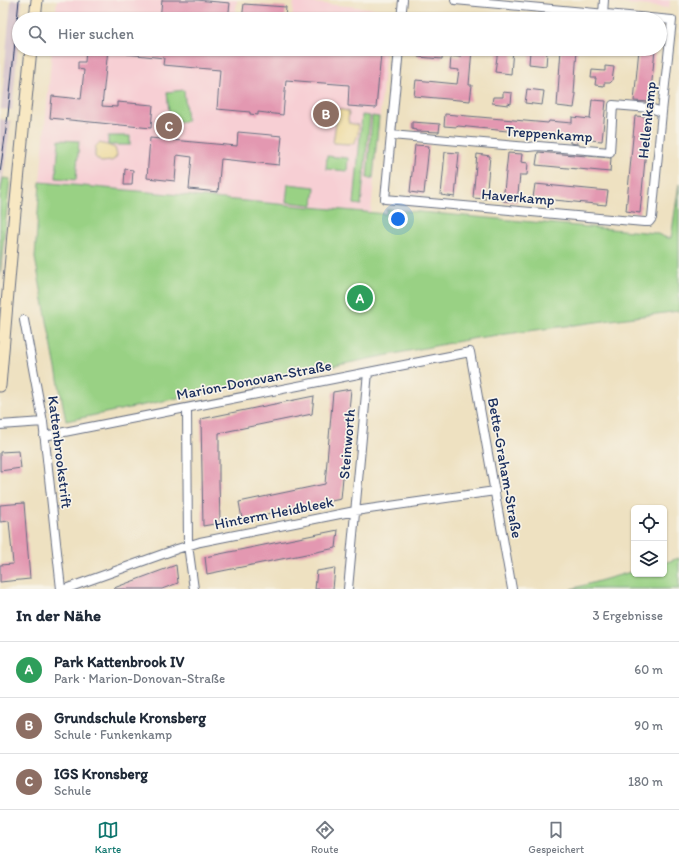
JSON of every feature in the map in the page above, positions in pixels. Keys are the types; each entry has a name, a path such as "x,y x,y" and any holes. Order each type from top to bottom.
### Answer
{"main road":[{"path":"36,12 37,0"},
{"path":"0,386 30,56"}],"street":[{"path":"402,12 403,0"},
{"path":"455,0 582,12"},
{"path":"603,12 604,0"},
{"name":"Hellenkamp","path":"649,222 652,218 672,20 667,20"},
{"path":"391,135 398,56"},
{"name":"Treppenkamp","path":"391,135 528,148 538,146 610,152 614,105 650,108 662,112"},
{"name":"Haverkamp","path":"391,135 385,199 649,222"},
{"name":"Kattenbrookstrift","path":"24,320 43,422 61,589"},
{"name":"Marion-Donovan-Straße","path":"44,436 470,352"},
{"name":"Bette-Graham-Straße","path":"470,352 512,589"},
{"name":"Steinworth","path":"348,589 368,372"},
{"path":"187,408 188,545 194,589"},
{"path":"0,425 43,422"},
{"name":"Hinterm Heidbleek","path":"65,589 188,545 355,511 495,491"}],"shaded area":[{"path":"11,0 22,0 21,12 12,12 12,56 17,56 12,110 1,109"},
{"path":"57,0 237,0 236,12 56,12"},
{"path":"608,0 670,0 669,8 608,2"},
{"path":"294,1 390,10 390,12 293,12"},
{"path":"51,56 385,56 371,212 40,182"},
{"path":"0,119 11,121 0,196"}],"green space":[{"path":"184,90 187,121 170,123 167,92"},
{"path":"362,115 370,116 361,205 354,204"},
{"path":"372,116 379,117 373,178 367,178"},
{"path":"108,136 130,136 130,145 108,145"},
{"path":"59,140 79,141 76,180 56,178"},
{"path":"327,156 348,158 347,171 326,169"},
{"path":"3,178 10,179 0,276 0,196"},
{"path":"40,182 386,214 387,209 655,233 667,238 671,238 679,184 679,311 476,338 66,421 35,258"},
{"path":"288,184 315,187 313,205 286,202"},
{"path":"679,558 679,589 571,589 631,572 631,577 667,577 667,562"}],"sand":[{"path":"338,109 348,111 349,123 358,125 358,134 354,143 333,143"},
{"path":"99,143 115,148 117,155 115,159 101,162 95,157 95,147"}],"building":[{"path":"162,0 196,0 230,3 229,12 161,12"},
{"path":"244,4 286,7 286,12 243,12"},
{"path":"85,56 107,56 102,106 117,107 117,102 153,105 151,128 50,118 52,96 81,99 84,70 78,69 78,62 85,62"},
{"path":"146,56 381,56 376,108 348,106 349,85 286,80 283,115 258,112 258,115 250,114 250,112 217,109 220,70 163,65 164,58"},
{"path":"418,56 442,56 442,59"},
{"path":"451,56 471,56 469,85 472,85 470,101 414,96 416,80 457,84 459,70 450,69"},
{"path":"497,56 512,56 511,74 495,72"},
{"path":"530,56 547,56 546,66 529,64"},
{"path":"561,56 577,56 574,94 576,94 574,108 557,106"},
{"path":"638,56 654,56 650,102 634,101"},
{"path":"605,66 614,67 612,81 610,83 604,83 604,86 595,85 596,78 591,78 592,70 605,71"},
{"path":"527,89 544,91 542,105 525,103"},
{"path":"503,92 512,93 511,104 492,103 493,97 503,97"},
{"path":"592,100 606,101 602,141 577,139 577,144 570,143 570,139 547,137 547,135 458,126 444,126 445,114 548,123 549,121 572,123 572,117 590,119"},
{"path":"635,116 649,117 640,213 626,211"},
{"path":"412,122 440,124 439,132 416,131 412,129"},
{"path":"238,132 282,136 279,165 221,159 218,192 189,189 192,157 177,155 175,181 147,178 150,138 237,146"},
{"path":"415,145 429,146 424,194 410,192"},
{"path":"445,152 459,153 455,197 441,195"},
{"path":"538,152 611,158 610,172 536,165"},
{"path":"508,153 522,154 521,162 528,163 527,175 520,175 517,202 503,201"},
{"path":"477,154 490,156 486,199 473,198"},
{"path":"125,169 133,170 132,185 124,185"},
{"path":"535,184 608,191 606,205 533,198"},
{"path":"351,389 341,499 242,519 239,502 325,484 333,392"},
{"path":"314,396 312,414 219,433 220,523 203,526 201,419"},
{"path":"19,451 21,468 0,471 0,452"},
{"path":"24,503 30,579 0,582 0,565 13,564 9,521 0,522 0,505"},
{"path":"338,530 336,548 207,574 205,557"},
{"path":"176,565 178,583 162,589 114,589 114,588"},
{"path":"335,568 333,589 315,589 317,571"}],"tram line":[{"path":"18,12 19,0"},
{"path":"0,173 8,115 14,56"}],"place":[{"name":"Grundschule Kronsberg","path":"326,114"},
{"name":"IGS Kronsberg","path":"169,126"},
{"name":"Park Kattenbrook IV","path":"360,298"}]}
